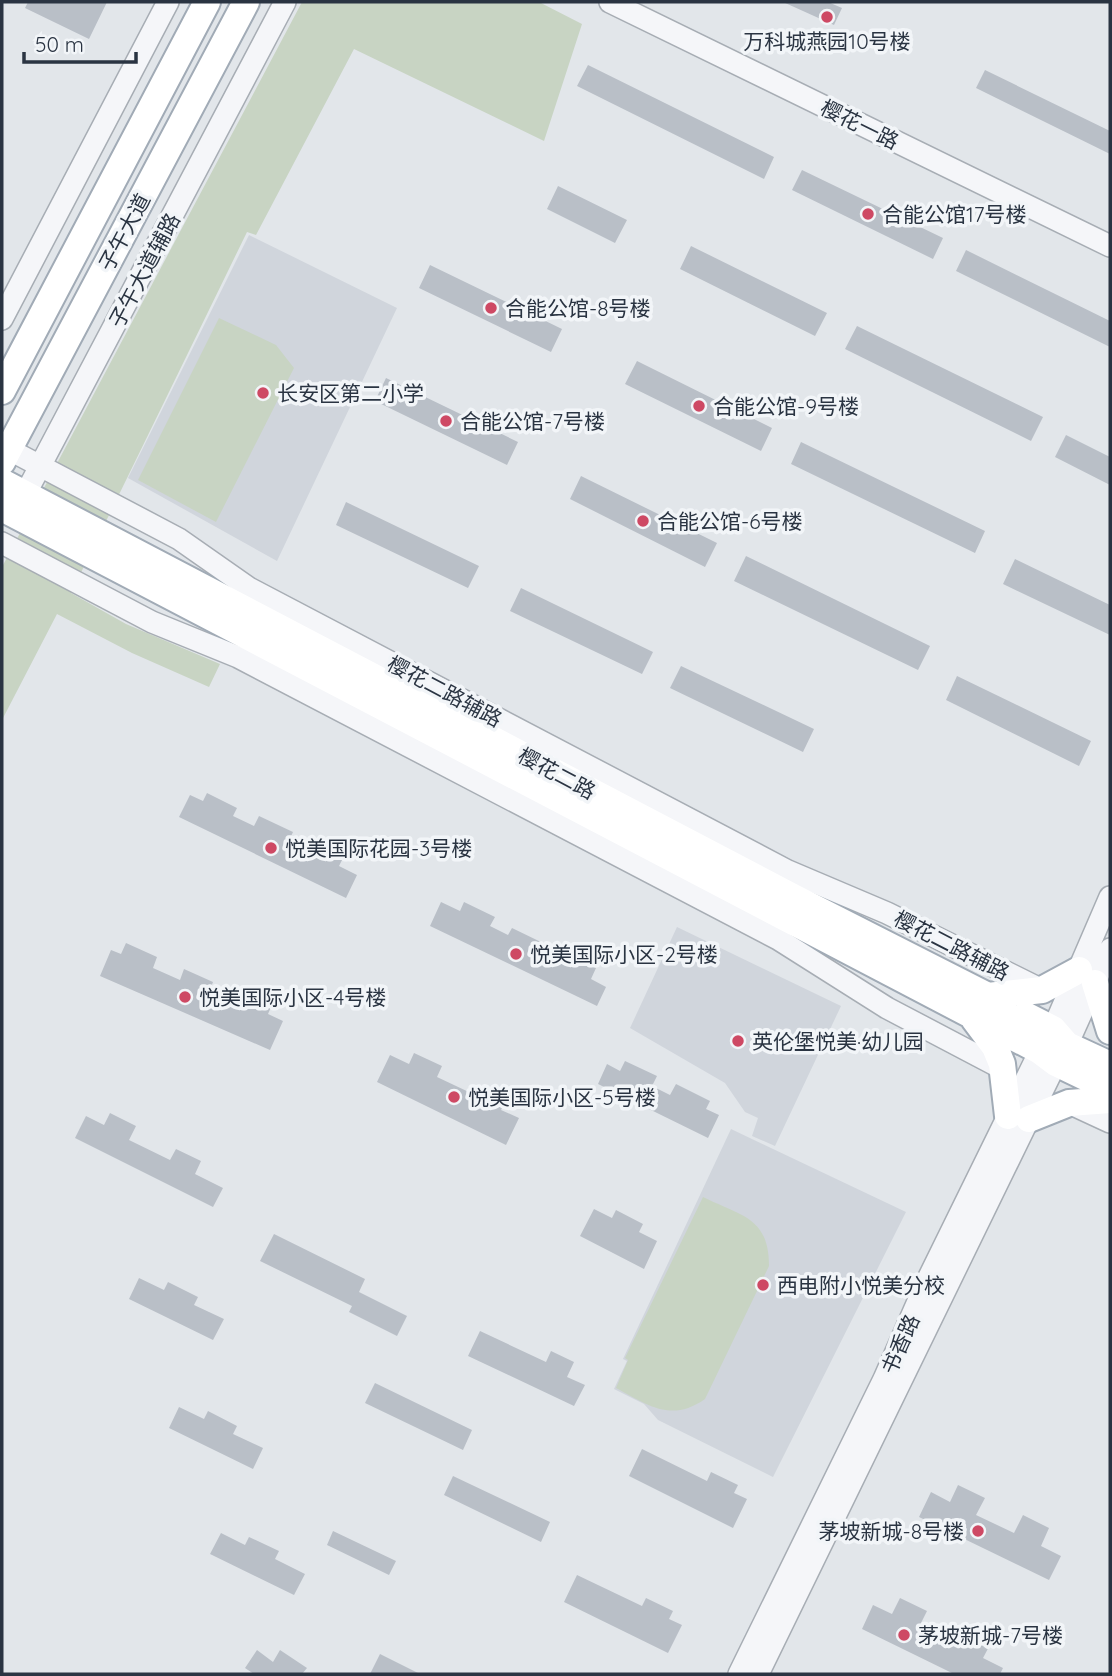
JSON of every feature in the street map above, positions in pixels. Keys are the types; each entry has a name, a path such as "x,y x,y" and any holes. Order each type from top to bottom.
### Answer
{"main road":[{"name":"子午大道","path":"2,391 208,2"},
{"name":"子午大道","path":"5,455 246,2"},
{"name":"樱花二路","path":"11,500 980,1005 1054,1047 1110,1089"},
{"path":"1109,1025 1087,976 980,1005 1019,1118 1069,1103 1110,1100"},
{"name":"樱花二路","path":"1054,1047 1110,1065"}],"street":[{"path":"2,319 168,2"},
{"name":"子午大道辅路","path":"2,540 11,500 40,466 285,2"},
{"name":"樱花一路","path":"610,2 1110,246"},
{"name":"樱花二路辅路","path":"5,455 40,466 179,539 249,587 776,864 887,913 1042,990"},
{"path":"2,540 152,622 238,657 754,926 887,1008 1003,1069"},
{"name":"书香路","path":"758,1674 1087,976 1110,897"},
{"name":"书香路","path":"1087,976 1110,949"},
{"path":"1069,1103 1110,1122"},
{"name":"书香路","path":"739,1674 884,1379 928,1281 1019,1118"}],"shaded area":[{"name":"长安区第二小学","path":"249,235 397,308 277,561 128,478"},
{"name":"英伦堡悦美·幼儿园","path":"677,927 841,1006 775,1146 752,1136 758,1118 745,1112 725,1083 630,1028"},
{"name":"西电附小悦美分校","path":"731,1129 906,1212 773,1477 658,1420 644,1404 614,1389 627,1361 623,1359"}],"green space":[{"path":"302,2 539,2 582,24 544,141 354,49 256,235 247,232 71,593 126,624 220,664 209,687 132,653 57,614 2,720 2,567"},
{"path":"219,318 276,345 294,368 216,522 138,480"},
{"path":"703,1197 741,1214 758,1228 768,1250 769,1266 705,1399 693,1406 670,1411 649,1405 616,1388 628,1360 625,1358"}],"building":[{"path":"28,2 107,2 89,39 25,8"},
{"name":"万科城燕园10号楼","path":"783,2 828,2 842,8 834,25"},
{"path":"588,65 774,157 764,179 577,86"},
{"path":"985,70 1110,131 1110,154 976,88"},
{"name":"合能公馆17号楼","path":"802,170 943,238 933,259 792,190"},
{"path":"558,186 627,220 615,243 547,209"},
{"path":"691,246 827,313 815,336 680,269"},
{"path":"966,250 1110,321 1110,347 956,271"},
{"name":"合能公馆-8号楼","path":"430,265 562,329 551,352 419,288"},
{"path":"857,326 1043,417 1031,441 845,349"},
{"name":"合能公馆-9号楼","path":"637,361 772,428 761,451 625,384"},
{"name":"合能公馆-7号楼","path":"386,378 518,442 507,465 375,401"},
{"path":"1066,435 1110,457 1110,485 1055,457"},
{"path":"801,442 985,531 975,553 791,464"},
{"name":"合能公馆-6号楼","path":"581,476 717,543 705,567 570,499"},
{"path":"346,502 479,566 468,588 336,525"},
{"path":"746,556 930,646 918,670 734,581"},
{"path":"1015,559 1110,605 1110,635 1003,584"},
{"path":"521,588 653,652 642,674 510,611"},
{"path":"681,666 814,729 803,752 670,688"},
{"path":"957,676 1091,741 1079,766 946,700"},
{"name":"悦美国际花园-3号楼","path":"207,793 237,808 233,816 254,826 259,816 293,832 288,843 309,853 314,842 344,856 339,866 357,875 346,898 179,817 190,795 203,801"},
{"name":"悦美国际小区-2号楼","path":"441,902 460,911 464,902 495,917 490,926 508,935 512,928 545,944 541,953 565,965 569,955 596,968 591,979 606,987 597,1006 430,926"},
{"name":"悦美国际小区-4号楼","path":"126,943 157,957 153,968 180,980 184,969 213,982 209,992 233,1002 237,992 271,1007 268,1014 283,1021 270,1050 100,976 111,950 121,954"},
{"name":"悦美国际小区-5号楼","path":"414,1053 442,1066 437,1077 473,1094 477,1086 506,1100 501,1110 519,1118 506,1145 377,1082 390,1055 409,1064"},
{"path":"625,1061 657,1076 652,1086 670,1095 676,1084 710,1101 706,1109 719,1115 708,1138 598,1084 607,1064 620,1071"},
{"path":"110,1113 136,1126 129,1140 170,1160 176,1149 201,1161 195,1174 223,1188 213,1207 75,1138 86,1116 104,1125"},
{"path":"594,1209 612,1218 616,1210 643,1224 639,1232 657,1241 644,1269 580,1236"},
{"path":"274,1234 365,1279 359,1292 407,1316 397,1336 349,1312 352,1306 260,1261"},
{"path":"139,1278 164,1290 168,1282 198,1297 194,1305 224,1319 213,1340 129,1299"},
{"path":"480,1331 546,1362 551,1351 574,1362 567,1377 585,1385 574,1406 468,1356"},
{"path":"375,1383 472,1430 463,1450 365,1403"},
{"path":"179,1407 204,1419 208,1411 237,1426 233,1434 263,1448 253,1469 169,1428"},
{"path":"642,1449 707,1481 711,1472 738,1485 734,1493 747,1499 733,1528 629,1476"},
{"path":"453,1476 550,1522 541,1542 444,1495"},
{"name":"茅坡新城-8号楼","path":"958,1485 985,1498 976,1515 1014,1533 1023,1515 1049,1528 1041,1546 1061,1556 1049,1580 919,1517 931,1492 950,1502"},
{"path":"333,1531 396,1561 389,1575 327,1545"},
{"path":"221,1533 245,1545 249,1537 279,1551 275,1559 305,1574 294,1595 210,1554"},
{"path":"577,1575 642,1606 646,1598 673,1611 669,1619 682,1625 668,1653 564,1602"},
{"name":"茅坡新城-7号楼","path":"900,1598 927,1611 919,1627 956,1646 965,1628 992,1641 983,1658 1003,1668 1000,1674 954,1674 862,1629 873,1605 892,1614"},
{"path":"257,1650 273,1662 280,1650 307,1668 302,1674 254,1674 245,1668"},
{"path":"380,1654 420,1674 370,1674"}],"place":[{"name":"万科城燕园10号楼","path":"827,17"},
{"name":"合能公馆17号楼","path":"868,214"},
{"name":"合能公馆-8号楼","path":"491,308"},
{"name":"长安区第二小学","path":"263,393"},
{"name":"合能公馆-9号楼","path":"699,406"},
{"name":"合能公馆-7号楼","path":"446,421"},
{"name":"合能公馆-6号楼","path":"643,521"},
{"name":"悦美国际花园-3号楼","path":"271,848"},
{"name":"悦美国际小区-2号楼","path":"516,954"},
{"name":"悦美国际小区-4号楼","path":"185,997"},
{"name":"英伦堡悦美·幼儿园","path":"738,1041"},
{"name":"悦美国际小区-5号楼","path":"454,1097"},
{"name":"西电附小悦美分校","path":"763,1285"},
{"name":"茅坡新城-8号楼","path":"978,1531"},
{"name":"茅坡新城-7号楼","path":"904,1635"}]}
